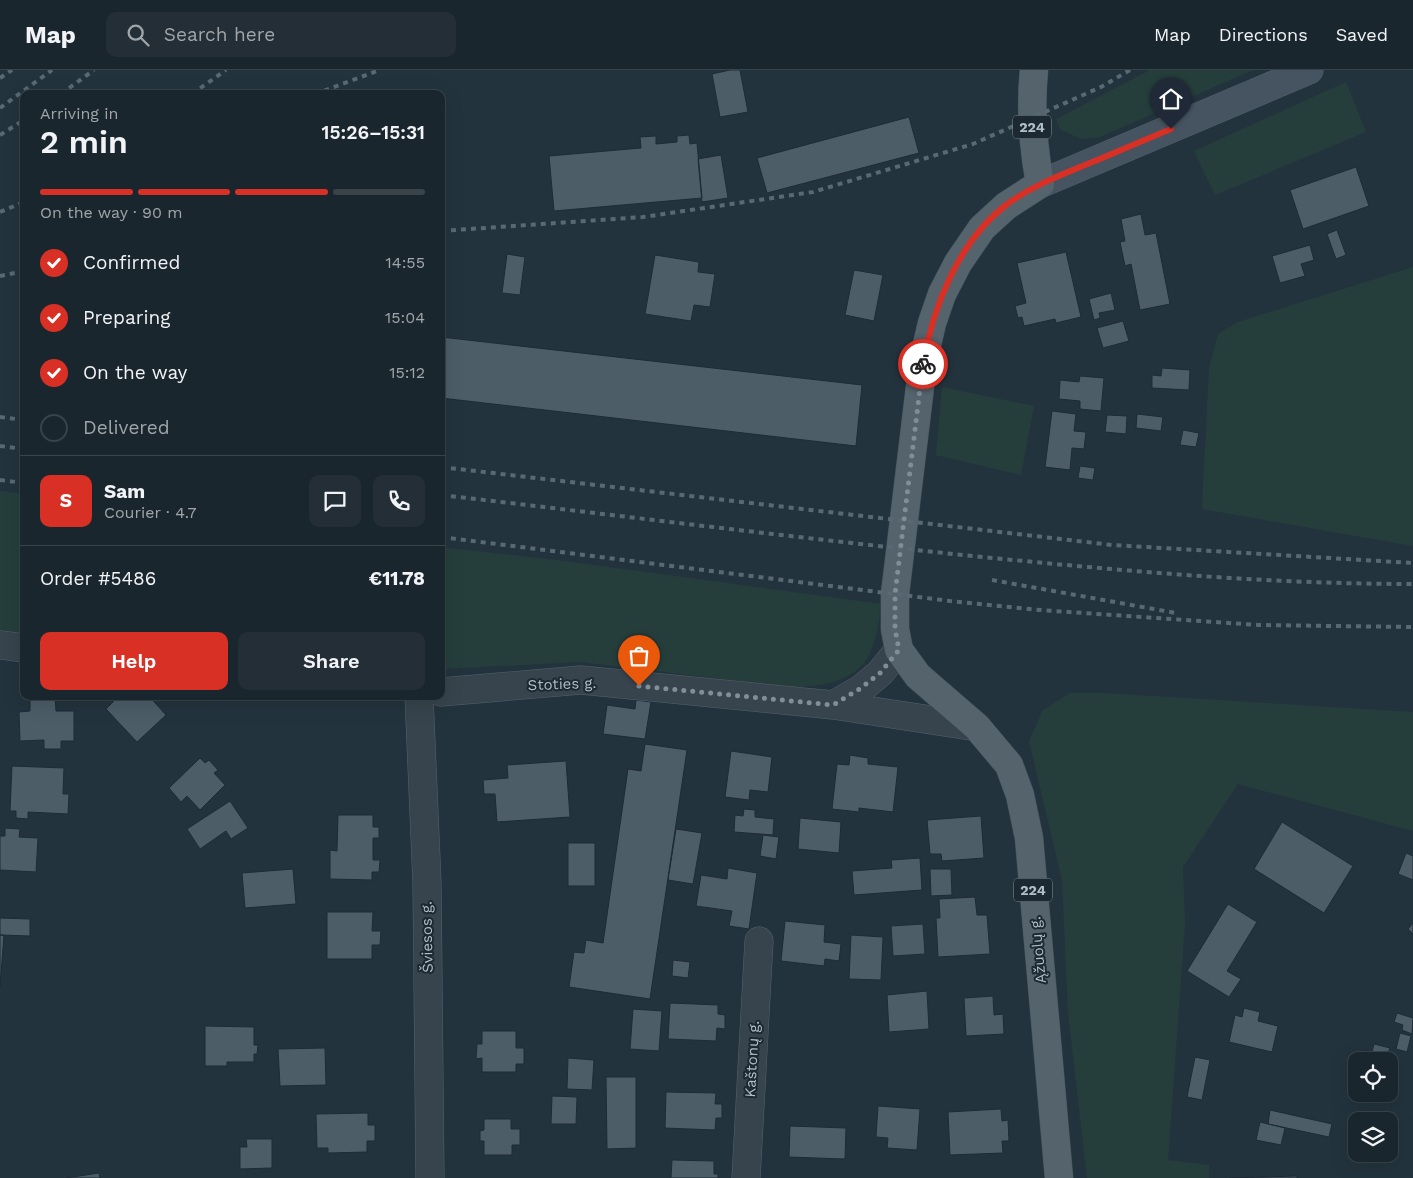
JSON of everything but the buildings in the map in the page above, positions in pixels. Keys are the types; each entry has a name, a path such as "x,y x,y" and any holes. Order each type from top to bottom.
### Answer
{"main road":[{"name":"224","path":"899,650 895,629 895,594 923,362 932,323 942,294 958,263 982,228 1006,206 1040,184 1034,153 1032,118 1034,70"},
{"name":"Ąžuolų g.","path":"899,650 918,676 977,727 1010,765 1020,795 1029,838 1059,1178"}],"street":[{"path":"1040,184 1309,70"},
{"path":"0,645 20,648"},
{"path":"833,705 861,688 880,673 899,650"},
{"name":"Stoties g.","path":"445,692 581,680 833,705 977,727"},
{"name":"Šviesos g.","path":"419,700 427,883 430,1178"},
{"name":"Kaštonų g.","path":"746,1178 759,941"}],"green space":[{"path":"1150,70 1253,70 1100,137 1081,139 1060,129 1056,119"},
{"path":"1346,82 1366,132 1215,195 1194,151"},
{"path":"1413,267 1413,546 1202,509 1209,368 1218,334 1238,322"},
{"path":"942,387 1034,406 1021,475 936,455"},
{"path":"0,491 20,494 20,633 0,631"},
{"path":"445,547 565,561 881,604 874,641 864,663 846,677 824,684 789,687 580,662 445,669"},
{"path":"1070,693 1104,693 1413,712 1413,831 1238,784 1183,867 1185,924 1168,1160 1209,1165 1209,1178 1087,1178 1068,1012 1062,880 1029,741 1043,710"}],"railway":[{"path":"0,78 12,70"},
{"path":"25,90 52,70"},
{"path":"66,90 94,70"},
{"path":"198,90 226,70"},
{"path":"326,90 380,70"},
{"path":"445,231 643,217 813,192 973,144 1101,87 1130,70"},
{"path":"0,108 20,93"},
{"path":"0,135 20,122"},
{"path":"0,212 20,204"},
{"path":"0,276 20,272"},
{"path":"0,417 20,420"},
{"path":"0,446 20,448"},
{"path":"445,467 1112,545 1413,563"},
{"path":"0,480 20,482"},
{"path":"445,495 832,541 1075,566 1300,582 1413,584"},
{"path":"445,538 950,601 1040,610 1258,625 1413,627"},
{"path":"992,580 1176,613"}],"way so far":[{"path":"639,686 833,705 861,688 880,673 899,650 895,629 895,594 923,364"}],"route":[{"path":"923,364 932,323 942,294 958,263 982,228 1006,206 1040,184 1171,129"}]}
